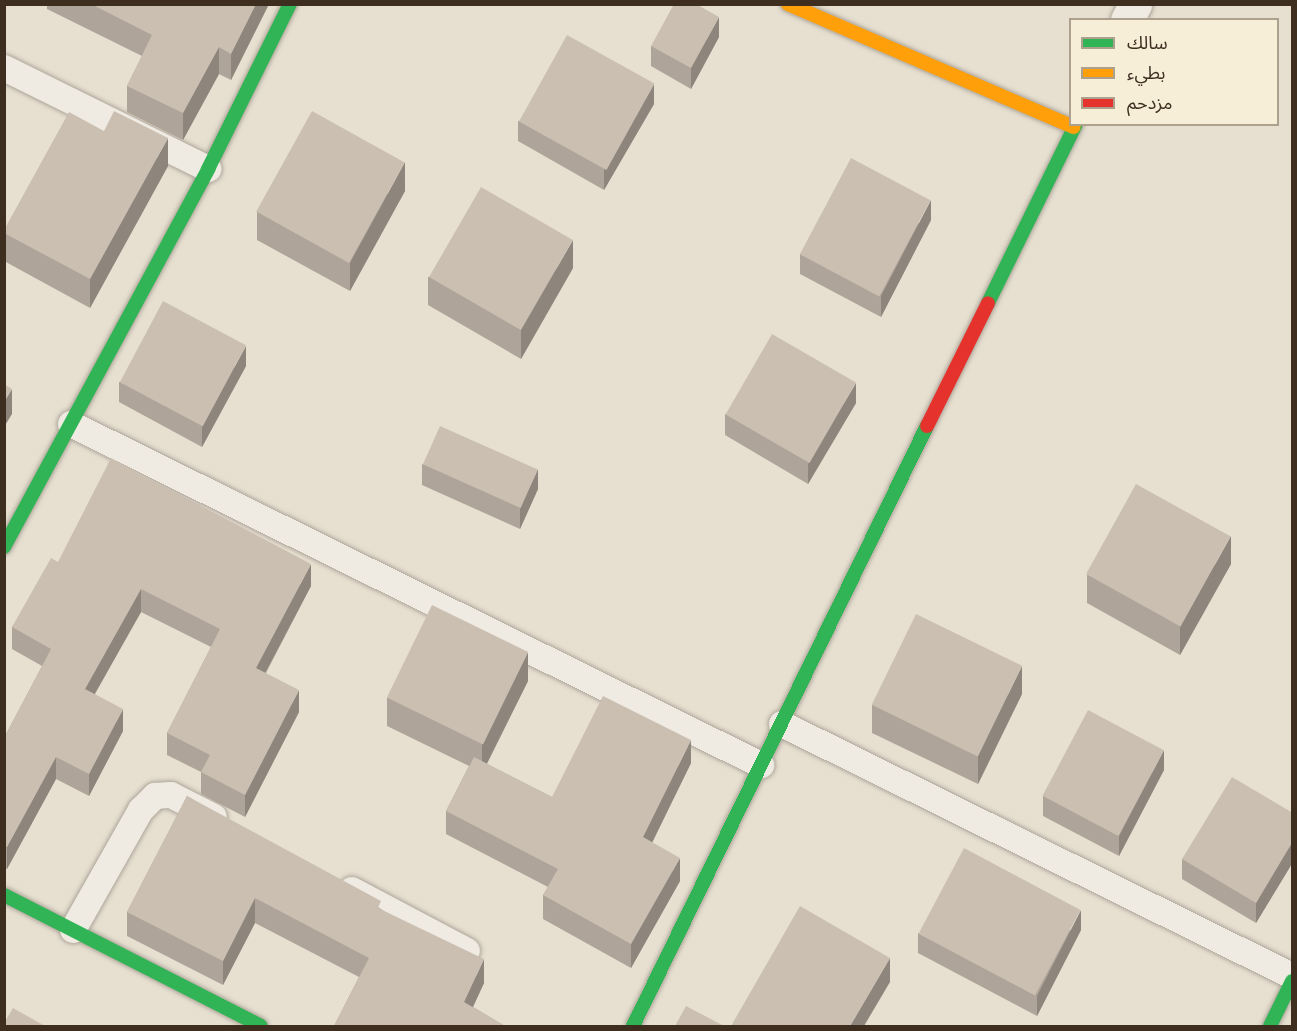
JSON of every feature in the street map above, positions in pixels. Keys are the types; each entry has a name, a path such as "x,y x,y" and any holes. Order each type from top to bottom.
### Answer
{"street":[{"path":"4,547 208,169 290,4"},
{"path":"788,4 1069,123"},
{"path":"1129,18 1135,4"},
{"path":"633,1026 1075,126"},
{"path":"4,895 261,1026"},
{"path":"1270,1026 1293,981"}],"lane":[{"path":"4,68 208,169"},
{"path":"71,424 761,765"},
{"path":"782,724 1293,976"},
{"path":"73,930 141,810 155,796 171,795 239,831"},
{"path":"332,880 467,951"}],"building":[{"path":"91,4 256,4 231,54 219,47 183,113 127,86 152,35"},
{"path":"674,4 696,4 719,17 691,68 651,46"},
{"path":"567,35 654,83 606,170 519,122"},
{"path":"114,111 168,138 90,279 4,233 4,230 69,112 104,131"},
{"path":"312,111 405,162 349,263 256,212"},
{"path":"851,158 930,200 879,296 800,254"},
{"path":"481,187 573,240 521,330 429,277"},
{"path":"163,301 246,345 203,426 120,382"},
{"path":"772,334 856,383 810,463 726,415"},
{"path":"4,384 12,389 4,402"},
{"path":"440,426 538,470 521,508 423,464"},
{"path":"111,458 311,564 256,668 299,690 245,795 201,772 210,755 167,733 220,629 141,589 85,689 123,709 89,774 56,757 7,847 4,846 4,738 51,649 12,627 51,558 58,562"},
{"path":"1136,484 1230,536 1181,626 1086,574"},
{"path":"432,605 528,652 483,744 387,698"},
{"path":"916,614 1022,666 978,757 872,705"},
{"path":"603,696 691,740 643,837 680,858 631,944 543,895 558,869 446,811 474,757 552,797"},
{"path":"1088,710 1164,750 1118,836 1042,796"},
{"path":"1232,777 1293,813 1293,841 1256,903 1182,859"},
{"path":"187,796 381,901 378,908 484,959 464,1002 505,1026 334,1026 369,958 255,898 223,961 127,912"},
{"path":"964,848 1081,910 1035,996 918,934"},
{"path":"800,906 890,958 850,1026 731,1026"},
{"path":"686,1006 724,1026 675,1026"},
{"path":"13,1008 45,1026 4,1026"}],"traffic: fast":[{"path":"4,547 208,169 290,4"},
{"path":"988,303 1075,126"},
{"path":"633,1026 927,426"},
{"path":"4,895 261,1026"},
{"path":"1270,1026 1292,981"}],"traffic: slow":[{"path":"788,4 1069,125"}],"traffic: jam":[{"path":"927,426 988,303"}]}
